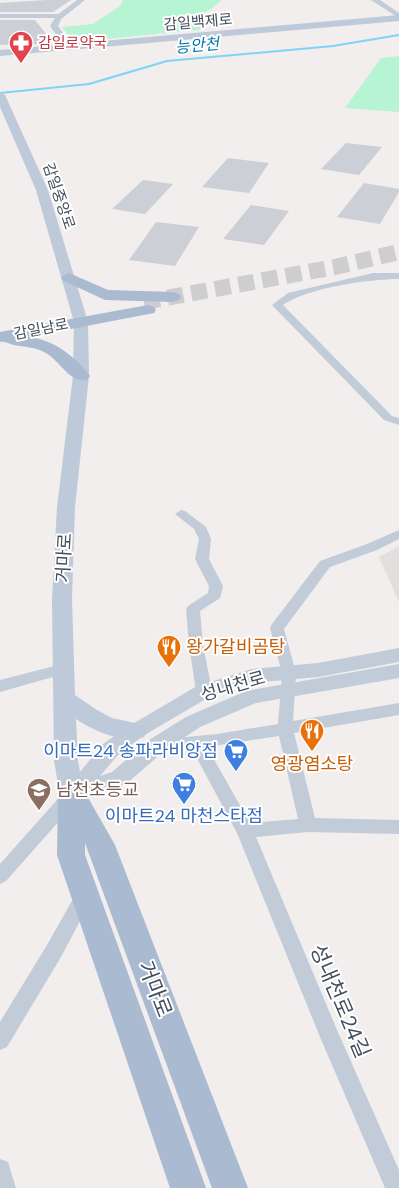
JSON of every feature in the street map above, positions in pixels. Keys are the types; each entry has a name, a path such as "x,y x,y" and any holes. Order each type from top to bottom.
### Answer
{"main road":[{"name":"감일백제로","path":"0,53 399,17"},
{"name":"감일중앙로","path":"1,97 42,190 80,316"},
{"path":"69,278 105,295 173,296"},
{"path":"80,316 146,306"},
{"name":"감일남로","path":"0,325 80,316"},
{"name":"감일남로","path":"0,338 80,316"},
{"name":"거마로","path":"80,316 81,376 66,507 62,599 62,669 66,761 72,795 71,855 188,1188"},
{"path":"0,338 42,343 53,348 81,376"},
{"path":"63,698 95,721 118,729 136,731"},
{"name":"거마로","path":"72,795 101,845 230,1188"}],"street":[{"path":"69,47 54,26 59,16 81,0"},
{"path":"376,0 399,17"},
{"path":"0,16 59,16"},
{"path":"399,276 373,276 291,296 277,305 388,418 399,422"},
{"path":"180,514 200,527 205,539 202,559 216,586 214,596 193,609 196,645 204,690"},
{"path":"308,825 285,729 288,681 277,628 325,564 372,547 399,534"},
{"name":"성내천로","path":"72,795 120,778 156,746 193,722 288,681 399,655"},
{"path":"0,686 62,669"},
{"name":"성내천로","path":"0,876 110,750 136,731 204,690 252,676 288,681 399,671"},
{"path":"156,746 197,743 399,710"},
{"name":"성내천로24길","path":"197,743 246,831 322,1019 396,1188"},
{"path":"246,831 308,825 399,827"},
{"path":"0,1040 54,951 85,894"},
{"path":"0,1170 5,1188"}],"shaded area":[{"path":"399,546 399,602 379,557"}],"green space":[{"path":"123,0 221,0 194,20 204,29 79,42 72,40 62,27 93,24 120,6"},
{"path":"399,56 399,112 345,108 381,58"}],"building":[{"path":"71,0 53,12 0,12 0,3"},
{"path":"0,20 35,20 51,40 43,44 0,45"},
{"path":"346,143 382,147 359,175 321,169"},
{"path":"228,158 269,163 249,193 202,187"},
{"path":"143,180 173,184 145,214 112,209"},
{"path":"364,183 399,189 380,224 337,217"},
{"path":"251,205 289,211 264,245 223,239"},
{"path":"156,222 199,227 175,266 129,260"}],"waterway":[{"name":"능안천","path":"0,93 89,84 167,61 333,46 399,35"}],"tunnel":[{"path":"144,302 335,267 399,252"}],"place":[{"name":"감일로약국","path":"21,64"},
{"name":"왕가갈비곰탕","path":"169,668"},
{"name":"영광염소탕","path":"312,752"},
{"name":"이마트24 송파라비앙점","path":"236,772"},
{"name":"이마트24 마천스타점","path":"184,805"},
{"name":"남천초등교","path":"39,811"}]}
